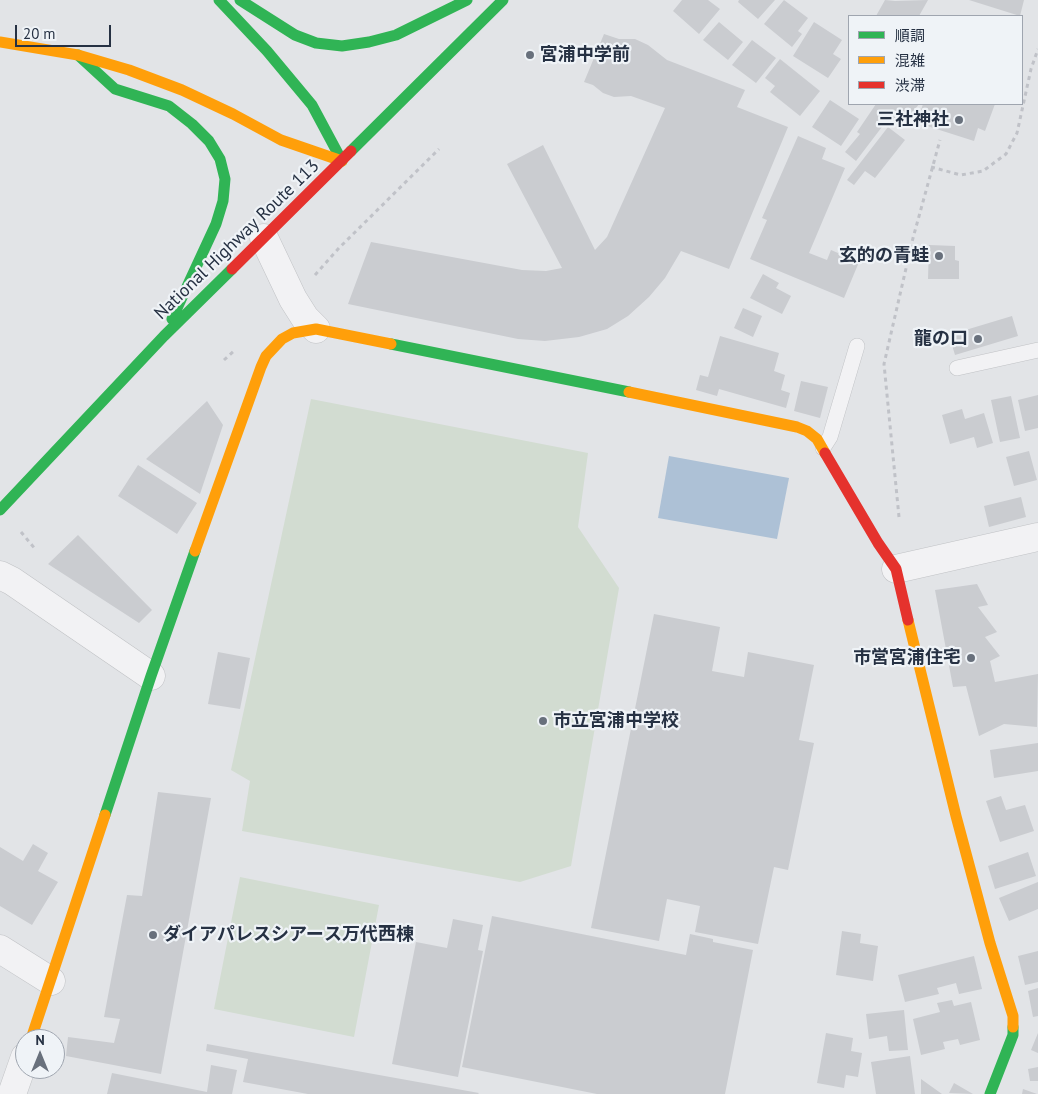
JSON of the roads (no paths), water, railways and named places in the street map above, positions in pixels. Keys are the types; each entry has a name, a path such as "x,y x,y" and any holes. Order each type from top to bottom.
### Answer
{"main road":[{"path":"219,0 267,51 312,105 342,161"},
{"path":"240,0 295,35 316,43 342,46 396,35 467,0"},
{"name":"National Highway Route 113","path":"0,510 164,336 503,0"},
{"path":"0,42 78,55 129,70 182,90 233,114 281,140 342,161"},
{"path":"78,55 115,89 169,106 192,124 209,141 220,159 225,180 223,201 216,224 164,336"},
{"path":"34,1029 151,676 266,356 293,332 316,329 773,421 807,431 817,439 896,569 980,907 1013,1016 1013,1035 990,1094"}],"street":[{"path":"264,238 293,299 305,318 316,329"},
{"path":"896,569 1038,537"},
{"path":"0,575 12,581 151,676"},
{"path":"0,949 51,981"},
{"path":"12,1094 17,1079"}],"lane":[{"path":"823,448 830,437 857,346"},
{"path":"957,368 1038,350"}],"water":[{"path":"669,456 789,478 777,539 658,518"}],"place":[{"name":"宮浦中学前","path":"530,55"},
{"name":"三社神社","path":"959,120"},
{"name":"玄的の青蛙","path":"939,256"},
{"name":"龍の口","path":"978,339"},
{"name":"市営宮浦住宅","path":"971,658"},
{"name":"市立宮浦中学校","path":"543,721"},
{"name":"ダイアパレスシアース万代西棟","path":"153,935"}]}
